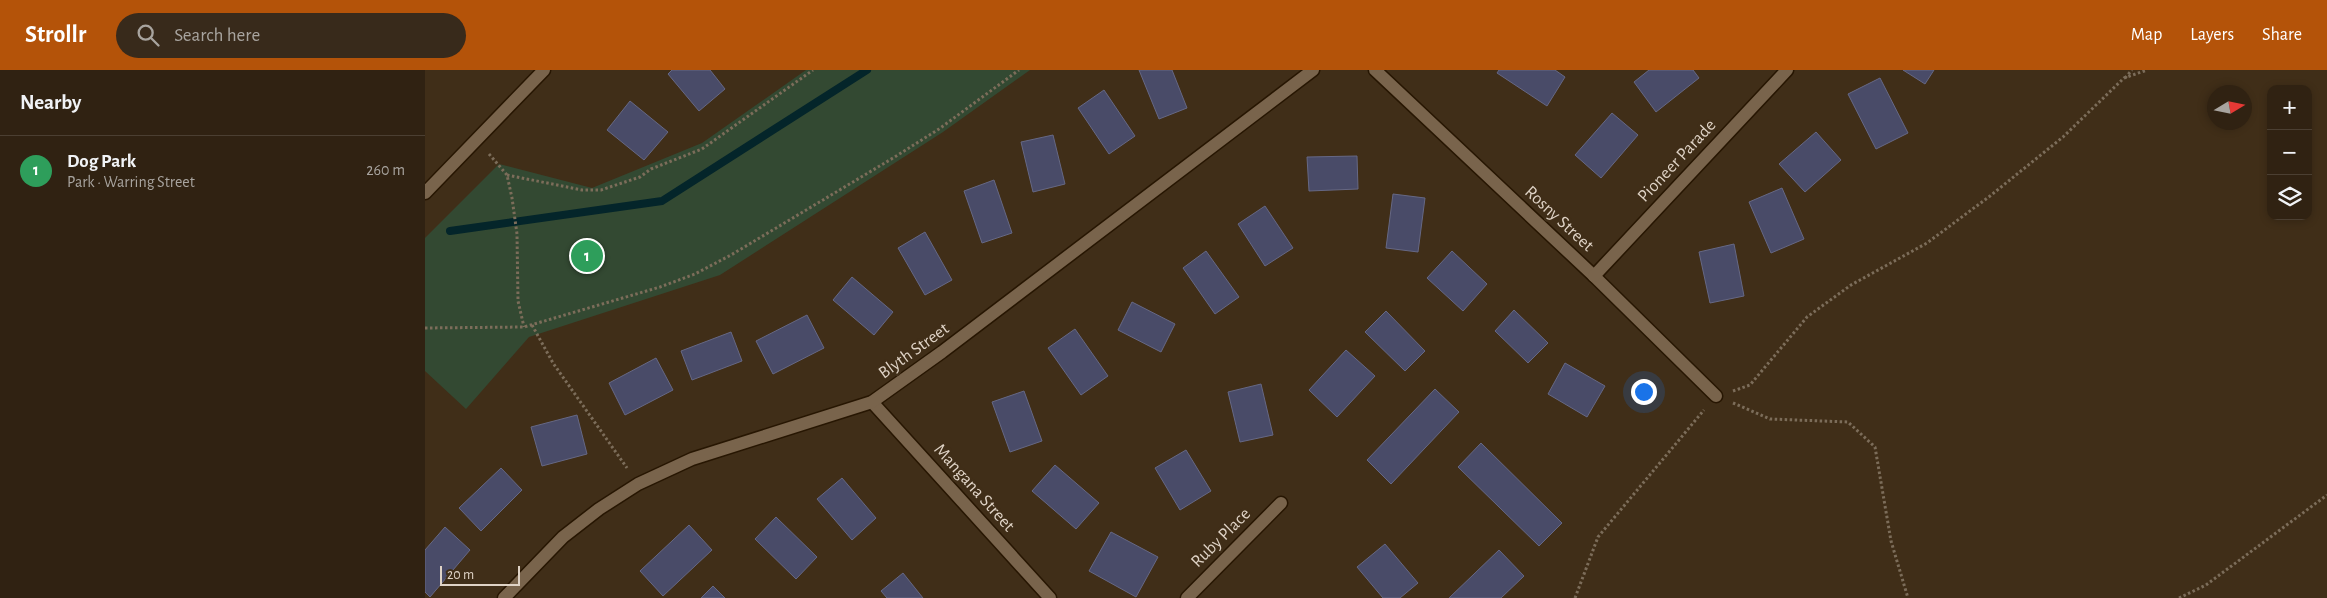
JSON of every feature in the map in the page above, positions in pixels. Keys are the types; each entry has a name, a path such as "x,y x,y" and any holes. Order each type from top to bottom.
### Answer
{"street":[{"path":"425,193 544,70"},
{"name":"Blyth Street","path":"504,598 563,537 599,509 638,484 692,459 872,402 950,346 1313,70"},
{"name":"Rosny Street","path":"1375,70 1594,276 1716,396"},
{"name":"Pioneer Parade","path":"1594,276 1787,70"},
{"name":"Mangana Street","path":"872,402 1050,598"},
{"name":"Ruby Place","path":"1187,598 1281,503"}],"path":[{"path":"507,175 582,190 601,190 640,176 651,169 702,149 813,70"},
{"path":"425,328 524,327 660,287 695,274 731,255 893,158 939,129 1019,70"},
{"path":"1575,598 1599,537 1716,396 1750,385 1807,317 1851,285 1927,243 1982,202 2063,137 2132,70"},
{"path":"2124,78 2147,70"},
{"path":"478,140 507,175 515,213 518,301 524,327"},
{"path":"532,325 553,363 638,484"},
{"path":"1716,396 1770,419 1848,422 1875,447 1891,540 1907,598"},
{"path":"2179,598 2206,585 2327,495"}],"green space":[{"path":"806,70 1030,70 943,132 720,275 529,337 466,409 425,371 425,238 499,164 592,188 702,143"}],"building":[{"path":"672,70 710,70 725,89 699,111 668,74"},
{"path":"1139,70 1172,70 1187,108 1159,119"},
{"path":"1499,70 1555,70 1565,77 1547,106 1497,73"},
{"path":"1649,70 1693,70 1699,78 1656,112 1634,82"},
{"path":"1903,70 1934,70 1925,84"},
{"path":"1880,78 1908,133 1876,149 1848,94"},
{"path":"1104,90 1135,136 1109,154 1078,108"},
{"path":"630,101 668,132 644,160 607,130"},
{"path":"1612,113 1638,135 1601,178 1575,155"},
{"path":"1816,132 1841,160 1805,192 1779,164"},
{"path":"1053,135 1065,184 1033,192 1021,142"},
{"path":"1357,156 1358,189 1309,191 1307,157"},
{"path":"994,180 1012,233 982,243 964,191"},
{"path":"1782,188 1804,239 1771,253 1749,202"},
{"path":"1393,194 1425,198 1418,252 1386,248"},
{"path":"1265,206 1293,248 1265,266 1238,224"},
{"path":"925,232 952,280 925,295 898,248"},
{"path":"1734,244 1744,296 1710,303 1699,252"},
{"path":"1206,251 1239,297 1215,314 1183,268"},
{"path":"1452,251 1487,284 1463,311 1427,278"},
{"path":"852,277 893,312 874,335 833,300"},
{"path":"1132,302 1175,324 1161,352 1118,330"},
{"path":"1514,310 1548,343 1528,363 1495,331"},
{"path":"1386,311 1425,351 1405,371 1365,332"},
{"path":"807,315 824,348 773,374 756,341"},
{"path":"1075,329 1108,376 1081,395 1048,348"},
{"path":"731,332 742,361 692,380 681,351"},
{"path":"1346,350 1375,376 1337,417 1309,390"},
{"path":"656,358 673,390 625,415 609,383"},
{"path":"1565,363 1605,386 1587,417 1548,394"},
{"path":"1261,384 1273,435 1240,442 1228,392"},
{"path":"1435,389 1459,412 1391,484 1367,460"},
{"path":"1024,391 1042,441 1010,452 992,402"},
{"path":"577,415 587,454 542,466 531,427"},
{"path":"1481,443 1562,523 1539,546 1458,467"},
{"path":"1186,450 1211,491 1180,510 1155,468"},
{"path":"1055,465 1099,503 1076,529 1032,491"},
{"path":"501,468 522,490 481,531 459,508"},
{"path":"842,478 876,518 852,540 817,499"},
{"path":"776,517 817,557 796,579 755,539"},
{"path":"689,525 712,550 663,596 640,571"},
{"path":"445,527 470,550 430,597 425,592 425,550"},
{"path":"1111,532 1158,557 1136,597 1089,571"},
{"path":"1385,544 1418,583 1400,598 1383,598 1357,567"},
{"path":"1499,550 1524,576 1501,598 1449,598"},
{"path":"903,573 923,598 887,598 881,591"},
{"path":"713,586 725,598 701,598"}],"waterway":[{"path":"450,231 662,201 867,70"}],"place":[{"name":"Dog Park","path":"587,256"}]}
